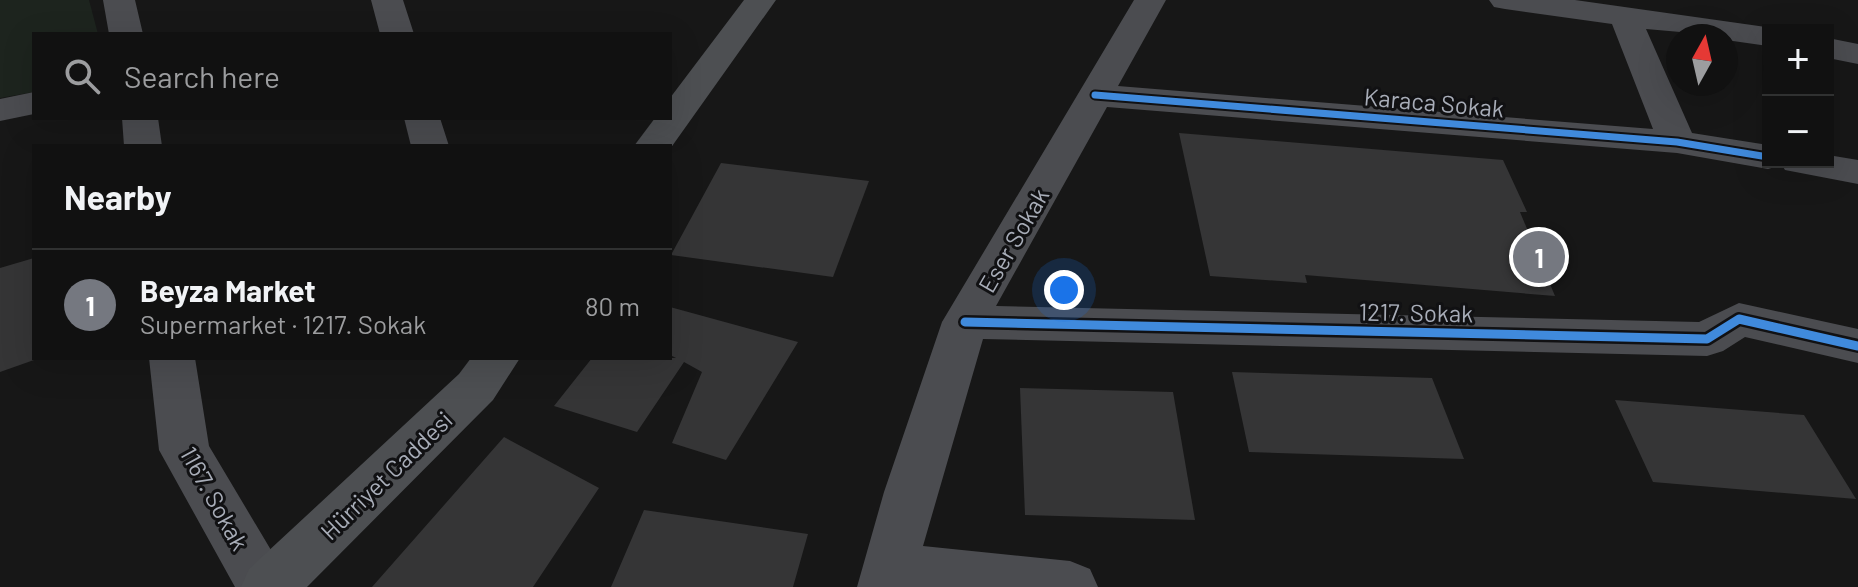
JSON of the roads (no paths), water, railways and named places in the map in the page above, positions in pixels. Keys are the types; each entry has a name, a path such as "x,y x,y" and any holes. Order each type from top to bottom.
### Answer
{"main road":[{"path":"654,144 760,0"},
{"name":"Hürriyet Caddesi","path":"267,587 476,387 496,360"}],"street":[{"path":"119,0 126,32"},
{"path":"387,0 396,32"},
{"name":"Eser Sokak","path":"888,577 910,492 965,322 1150,0"},
{"path":"1505,0 1762,35"},
{"path":"1624,15 1677,142"},
{"path":"1834,49 1858,54"},
{"name":"Karaca Sokak","path":"1095,95 1677,142 1762,156"},
{"path":"0,110 32,103"},
{"path":"140,120 143,144"},
{"path":"423,120 429,144"},
{"path":"1834,168 1858,172"},
{"name":"1217. Sokak","path":"965,322 1707,339 1739,319 1858,346"},
{"name":"1167. Sokak","path":"172,360 184,450 267,587"},
{"path":"888,577 1070,587"}],"place":[{"name":"Beyza Market","path":"1539,257"}]}
